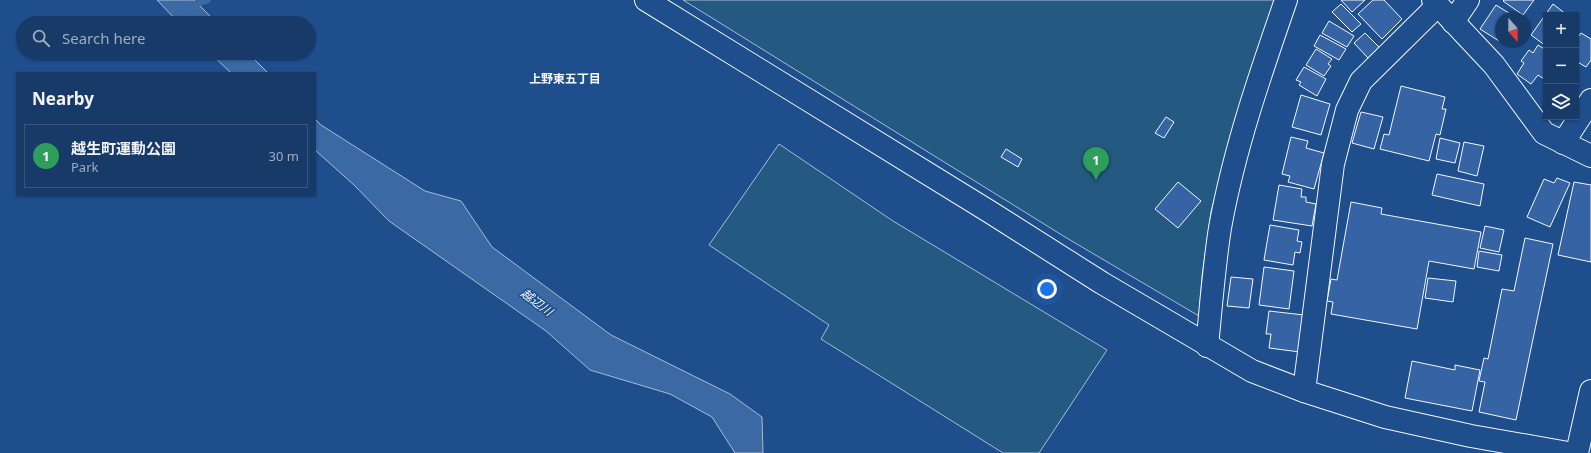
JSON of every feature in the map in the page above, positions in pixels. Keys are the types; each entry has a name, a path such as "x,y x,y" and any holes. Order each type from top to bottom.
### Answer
{"street":[{"path":"646,0 990,212 1102,284 1252,371 1304,391 1385,416 1471,436 1568,453"},
{"path":"1207,346 1220,229 1237,150 1266,56 1286,0"},
{"path":"1453,22 1468,0"},
{"path":"1304,391 1334,164 1347,110 1361,81 1435,3 1494,66 1544,133 1591,156"},
{"path":"1562,143 1591,100"},
{"path":"1577,453 1591,391"}],"shaded area":[{"path":"683,0 1277,0 1251,68 1211,211 1202,276 1199,316 1065,237"},
{"path":"779,144 893,221 1107,350 1039,453 1003,453 821,339 829,325 709,245"}],"water":[{"path":"157,0 194,0 210,16 172,16"},
{"path":"217,60 255,60 267,72 230,72"},
{"name":"越辺川","path":"316,120 321,125 425,191 461,201 492,247 611,335 730,394 762,417 763,453 735,453 712,417 670,394 590,370 546,331 389,221 354,185 316,151"}],"building":[{"path":"1341,0 1365,0 1352,12"},
{"path":"1373,0 1384,0 1402,19 1382,39 1358,14"},
{"path":"1534,0 1525,12 1519,12 1503,1"},
{"path":"1341,4 1361,24 1352,32 1332,12"},
{"path":"1553,4 1563,12 1547,12"},
{"path":"1496,5 1507,12 1495,12 1495,38 1480,29"},
{"path":"1543,18 1543,44 1531,35"},
{"path":"1329,21 1354,36 1347,47 1322,33"},
{"path":"1365,33 1379,47 1368,58 1354,43"},
{"path":"1581,33 1591,39 1591,60 1586,67 1579,63 1579,36"},
{"path":"1320,35 1346,49 1339,60 1314,46"},
{"path":"1538,45 1543,48 1543,78 1538,75 1531,84 1517,74 1524,63 1521,61 1529,50 1533,53"},
{"path":"1316,49 1332,59 1328,64 1331,66 1324,76 1306,65"},
{"path":"1304,67 1326,79 1317,96 1299,85 1301,82 1296,80"},
{"path":"1401,86 1445,97 1442,109 1446,109 1440,135 1436,134 1429,161 1380,149 1384,134 1389,135"},
{"path":"1301,95 1330,104 1321,135 1292,127"},
{"path":"1361,112 1383,117 1374,149 1352,143"},
{"path":"1166,117 1174,122 1164,138 1155,133"},
{"path":"1291,137 1308,141 1306,148 1324,153 1314,189 1288,182 1290,176 1282,174"},
{"path":"1440,138 1460,143 1455,163 1436,159"},
{"path":"1464,142 1484,146 1477,176 1458,171"},
{"path":"1006,149 1022,159 1018,167 1001,157"},
{"path":"1437,174 1484,184 1480,206 1432,195"},
{"path":"1557,178 1570,183 1550,227 1527,217 1544,179 1554,183"},
{"path":"1178,182 1201,201 1178,228 1155,209"},
{"path":"1574,182 1591,185 1591,262 1558,255"},
{"path":"1279,185 1302,189 1301,197 1306,197 1306,202 1316,204 1312,226 1273,220"},
{"path":"1351,202 1382,208 1381,214 1481,232 1474,269 1429,261 1417,329 1331,314 1333,302 1327,301 1331,279 1337,280"},
{"path":"1270,225 1299,230 1297,241 1302,242 1300,253 1295,252 1293,265 1264,260"},
{"path":"1485,226 1504,230 1499,252 1480,248"},
{"path":"1525,238 1553,244 1516,420 1479,412 1485,382 1479,381 1484,358 1488,359 1502,289 1514,291"},
{"path":"1479,251 1502,255 1499,271 1477,267"},
{"path":"1264,267 1294,271 1289,309 1259,305"},
{"path":"1231,277 1253,279 1249,308 1227,306"},
{"path":"1428,278 1456,281 1453,302 1425,298"},
{"path":"1269,311 1304,315 1300,352 1269,348 1271,334 1266,334"},
{"path":"1412,361 1455,370 1455,365 1480,370 1472,411 1405,398"}],"waterway":[{"path":"188,7 207,0"}],"place":[{"name":"越生町運動公園","path":"1096,180"}],"district":[{"name":"上野東五丁目","path":"565,78"}]}
